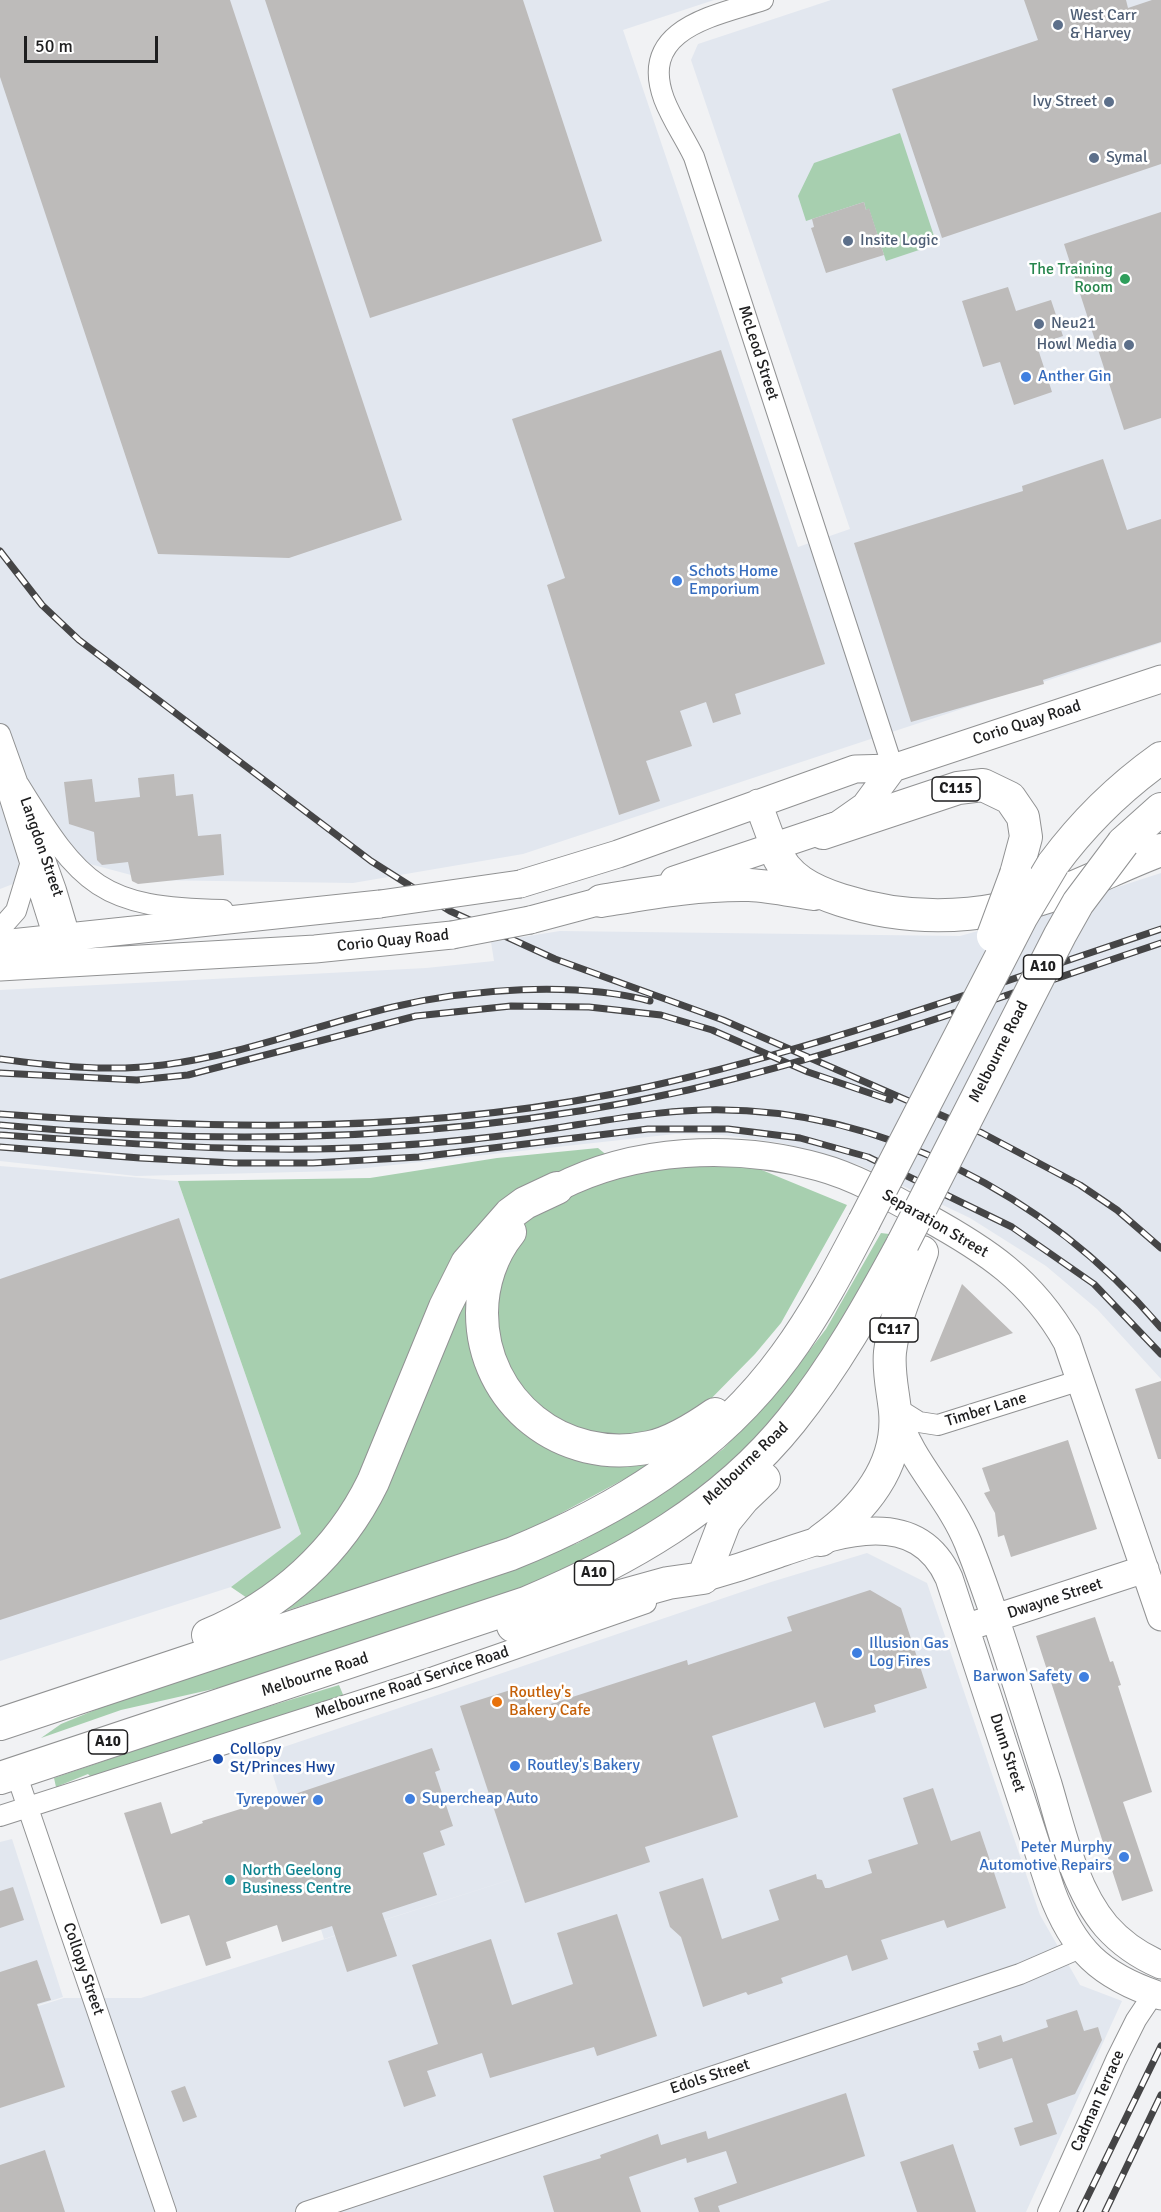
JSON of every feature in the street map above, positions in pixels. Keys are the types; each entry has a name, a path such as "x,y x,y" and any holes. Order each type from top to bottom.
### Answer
{"highway":[{"name":"A10","path":"0,1725 511,1554 561,1533 633,1495 678,1464 726,1422 785,1357 817,1308 1022,916 1053,864 1072,839 1109,799 1161,758"},
{"name":"C115","path":"823,833 958,788 983,785 1010,798 1023,817 1026,837 1016,874 956,1042"},
{"name":"Melbourne Road","path":"975,1099 1078,903 1123,843 1161,809"},
{"path":"775,849 791,875 830,896"},
{"name":"C115","path":"601,901 690,888 729,885 769,887 830,896 895,913 947,917 969,916 1020,905 1063,891 1161,850"},
{"name":"C117","path":"895,1410 889,1366 894,1330 912,1248 975,1099"},
{"path":"557,1188 520,1220 505,1238 494,1256 482,1300 484,1342 491,1364 511,1400 542,1429 593,1449 611,1451 652,1447 706,1420 785,1357"},
{"path":"92,1694 183,1646 247,1617 272,1602 318,1561 363,1502 445,1307 467,1263 510,1214 525,1203 557,1188"},
{"name":"Melbourne Road","path":"8,1775 526,1603 592,1574 650,1543 706,1504 734,1480 790,1422 836,1357 882,1282 912,1248"},
{"path":"411,1643 506,1628 668,1583 703,1578 722,1529 732,1512 809,1430 839,1388 851,1365 882,1282"},
{"path":"821,1540 866,1499 881,1478 893,1443 895,1410"},
{"name":"Collopy Street","path":"0,1725 8,1775"}],"main road":[{"name":"Corio Quay Road","path":"0,944 380,904 520,884 618,854 855,769 893,768 1161,679"},
{"name":"Corio Quay Road","path":"0,967 315,949 452,934 530,920 601,901 823,833 845,821 865,806 893,768"},
{"path":"758,803 775,849"},
{"name":"Separation Street","path":"557,1188 598,1169 623,1162 687,1154 719,1153 789,1160 844,1176 962,1237 1014,1275 1042,1303 1056,1323 1074,1360 1161,1617"},
{"name":"Dunn Street","path":"895,1410 913,1454 961,1528 995,1618 1076,1871 1105,1925 1127,1946 1161,1965"},
{"name":"Dunn Street","path":"821,1540 876,1531 892,1532 928,1547 944,1566 1051,1890 1069,1931 1080,1947 1113,1974 1159,1989"},
{"name":"Melbourne Road Service Road","path":"703,1578 821,1540"},
{"name":"Dwayne Street","path":"965,1627 1146,1569"},
{"name":"Edols Street","path":"1080,1947 1105,1925"}],"street":[{"name":"McLeod Street","path":"763,0 704,18 681,30 664,51 660,80 664,98 694,157 893,768"},
{"name":"Langdon Street","path":"0,734 30,862 62,936"},
{"name":"Langdon Street","path":"11,780 69,962"},
{"path":"11,780 73,865 107,891 140,903 175,908 308,912"},
{"path":"0,929 16,911 30,862"},
{"name":"Timber Lane","path":"895,1410 925,1424 950,1423 1081,1380"},
{"name":"Melbourne Road Service Road","path":"0,1816 605,1619 703,1578"},
{"name":"Collopy Street","path":"8,1775 28,1806 166,2212"},
{"name":"Edols Street","path":"306,2212 1020,1974 1080,1947"},
{"name":"Cadman Terrace","path":"1048,2212 1116,2060 1136,2020 1159,1989"}],"shaded area":[{"path":"0,0 714,0 623,30 798,547 850,529 691,60 698,44 831,0 1161,0 1161,643 523,854 353,883 150,880 75,860 0,889"},
{"path":"1161,873 1161,1379 1097,1309 1046,1266 970,1218 859,1165 781,1143 722,1135 675,1134 339,1171 136,1176 0,1161 0,990 426,968 494,961 491,942 560,931 960,936"},
{"path":"0,1166 178,1181 301,1534 231,1587 0,1661"},
{"path":"867,1553 927,1583 1040,1915 1080,1985 1122,2001 1026,2212 0,2212 0,2018 64,1998 141,1998 581,1857 324,1939 266,1753 771,1582"},
{"path":"12,1839 63,1997 0,2017 0,1842"}],"green space":[{"path":"900,133 935,239 931,246 886,261 869,209 866,210 864,202 806,221 798,196 814,163"},
{"path":"598,1148 625,1170 691,1164 752,1166 847,1205 781,1323 755,1354 641,1470 513,1539 272,1615 231,1587 301,1534 178,1181 370,1178 497,1158"},
{"path":"881,1233 889,1234 844,1326 799,1389 742,1453 690,1499 645,1529 538,1583 231,1685 121,1710 41,1738 61,1724 112,1703 578,1543 652,1501 723,1449 776,1394 826,1329"},
{"path":"339,1685 344,1697 166,1752 93,1779 88,1774 56,1787 54,1778 224,1720"}],"building":[{"path":"0,0 230,0 402,520 289,558 158,554 0,77"},
{"path":"265,0 523,0 602,241 370,318"},
{"path":"1024,0 1126,0 1128,8 1152,0 1161,0 1161,164 942,238 892,89 1038,40"},
{"name":"Insite Logic","path":"864,202 866,210 869,208 884,255 826,273 811,228 814,227 812,219"},
{"path":"1161,212 1161,418 1124,430 1064,244"},
{"path":"1008,287 1016,311 1051,300 1063,336 1054,339 1056,343 1038,349 1052,392 1014,405 1000,362 983,367 962,301"},
{"name":"Schots Home Emporium","path":"721,350 825,664 735,694 741,714 713,723 706,702 680,711 692,746 646,761 660,801 619,815 547,585 565,578 512,419"},
{"path":"1103,459 1127,530 1161,519 1161,642 1043,680 1044,684 911,722 854,543 1023,491 1022,486"},
{"path":"174,774 176,796 193,794 198,836 221,834 224,875 138,884 132,881 128,862 102,865 97,860 94,832 69,824 64,782 92,779 95,802 140,797 138,778"},
{"path":"179,1218 281,1528 0,1620 0,1279"},
{"path":"962,1284 1013,1333 930,1362 958,1294"},
{"path":"1161,1381 1161,1459 1158,1459 1135,1389"},
{"path":"1068,1440 1097,1529 1011,1557 1004,1535 998,1537 995,1513 984,1493 990,1491 982,1468"},
{"path":"870,1590 901,1608 927,1688 874,1705 876,1712 824,1728 815,1702 712,1736 738,1817 645,1847 650,1862 525,1903 460,1706 523,1686 532,1710 687,1660 688,1665 792,1631 787,1617"},
{"path":"1095,1617 1110,1662 1113,1661 1121,1685 1118,1686 1152,1792 1123,1802 1153,1891 1122,1901 1036,1636"},
{"path":"432,1748 440,1770 435,1772 453,1826 440,1831 445,1845 423,1853 437,1895 382,1913 397,1956 347,1972 332,1926 282,1942 277,1925 226,1942 231,1958 206,1966 189,1915 161,1924 124,1813 161,1802 171,1834 203,1823 202,1821 285,1795 286,1797"},
{"path":"933,1788 951,1841 980,1831 1006,1908 947,1928 944,1920 881,1940 888,1959 852,1971 847,1955 781,1978 783,1983 748,1995 746,1992 703,2007 681,1937 670,1927 659,1892 703,1878 722,1939 779,1920 769,1890 816,1874 817,1879 822,1880 825,1888 829,1888 872,1873 868,1860 918,1844 903,1798"},
{"path":"13,1887 24,1920 0,1928 0,1891"},
{"path":"617,1914 657,2036 597,2056 594,2047 490,2078 482,2053 427,2071 436,2096 404,2107 388,2061 438,2044 412,1965 491,1939 512,2005 573,1984 557,1933"},
{"path":"37,1960 51,2000 37,2004 65,2087 0,2108 0,1972"},
{"path":"1077,2010 1084,2031 1098,2027 1102,2040 1075,2094 1047,2104 1057,2134 1020,2146 1014,2128 1033,2122 1012,2058 979,2069 973,2051 979,2050 977,2043 1001,2035 1003,2042 1048,2027 1046,2020"},
{"path":"185,2086 197,2117 183,2122 171,2091"},
{"path":"846,2093 865,2156 718,2206 720,2212 699,2212 694,2198 737,2183 726,2151 687,2163 686,2158 629,2177 641,2212 554,2212 543,2176 601,2158 600,2155 658,2134 661,2145 706,2131 708,2139"},
{"path":"953,2144 976,2212 917,2212 900,2162"},
{"path":"45,2150 65,2212 0,2212 0,2165"}],"railway":[{"path":"0,551 42,605 79,640 371,861 450,911 555,959 723,1020 982,1133 1080,1185 1117,1210 1161,1248"},
{"path":"0,1114 164,1123 325,1124 405,1121 485,1114 566,1103 712,1071 842,1035 1161,929"},
{"path":"0,1125 173,1136 346,1135 518,1120 603,1107 688,1090 808,1059 1161,943"},
{"path":"0,1059 102,1068 163,1065 250,1047 393,1007 488,992 556,989 589,991 650,1001"},
{"path":"0,1073 137,1080 188,1075 416,1016 511,1006 589,1007 661,1015 712,1030 808,1072 890,1100"},
{"path":"0,1135 194,1147 291,1149 407,1145 477,1139 680,1111 768,1113 832,1123 895,1142 956,1168 1013,1200 1067,1238 1116,1281 1161,1328"},
{"path":"0,1147 234,1163 313,1163 419,1157 648,1129 728,1129 800,1138 868,1157 1012,1227 1094,1284 1161,1354"},
{"path":"1080,2212 1161,2046"},
{"path":"1105,2212 1161,2095"}],"place":[{"name":"West Carr & Harvey","path":"1058,25"},
{"name":"Ivy Street","path":"1109,102"},
{"name":"Symal","path":"1094,158"},
{"name":"Insite Logic","path":"848,241"},
{"name":"The Training Room","path":"1125,279"},
{"name":"Neu21","path":"1039,324"},
{"name":"Howl Media","path":"1129,345"},
{"name":"Anther Gin","path":"1026,377"},
{"name":"Schots Home Emporium","path":"677,581"},
{"name":"Illusion Gas Log Fires","path":"857,1653"},
{"name":"Barwon Safety","path":"1084,1677"},
{"name":"Routley's Bakery Cafe","path":"497,1702"},
{"name":"Collopy St/Princes Hwy","path":"218,1759"},
{"name":"Routley's Bakery","path":"515,1766"},
{"name":"Supercheap Auto","path":"410,1799"},
{"name":"Tyrepower","path":"318,1800"},
{"name":"Peter Murphy Automotive Repairs","path":"1124,1857"},
{"name":"North Geelong Business Centre","path":"230,1880"}]}
